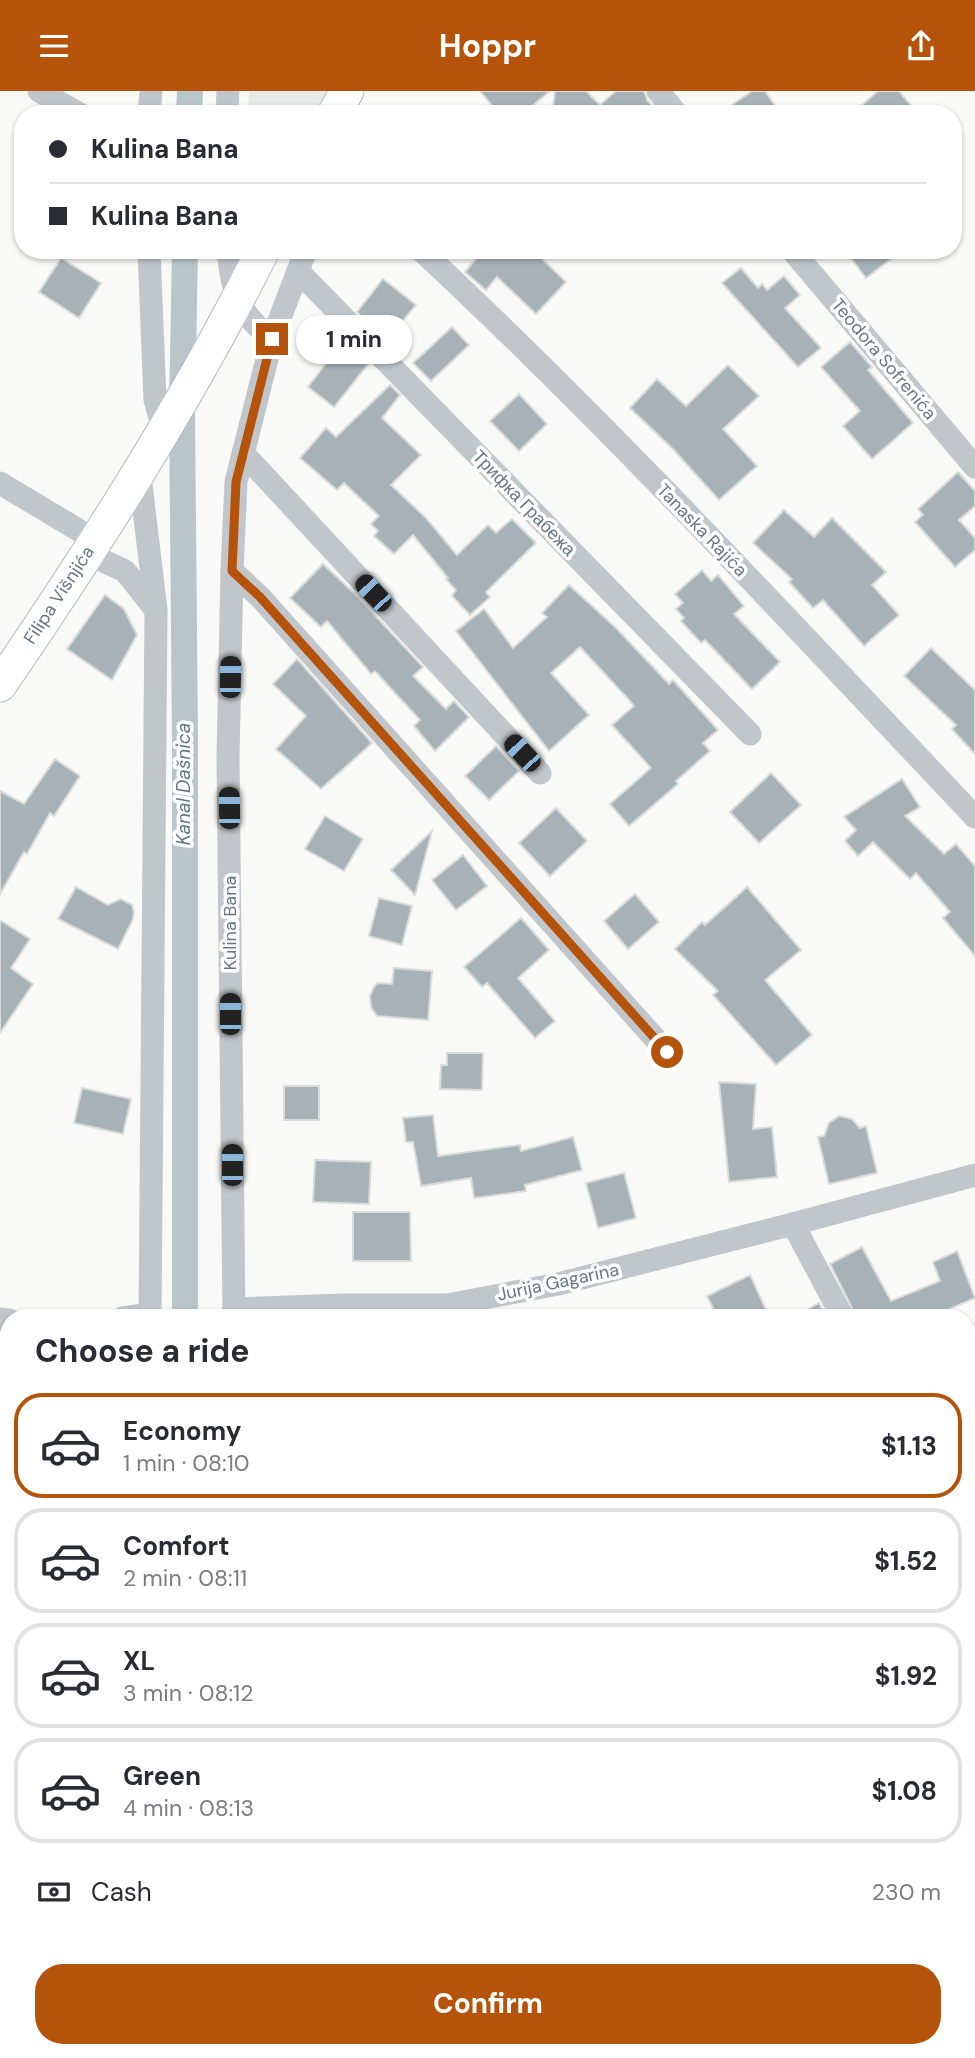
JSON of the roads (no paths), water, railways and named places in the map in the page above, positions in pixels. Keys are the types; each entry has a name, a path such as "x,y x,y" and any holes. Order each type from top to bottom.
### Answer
{"main road":[{"name":"Filipa Višnjića","path":"0,685 91,547 139,468 237,302 258,259"}],"street":[{"path":"39,91 64,105"},
{"path":"658,91 670,105"},
{"path":"149,259 155,400 163,428"},
{"path":"230,259 237,302 259,329 272,339"},
{"name":"Tanaska Rajića","path":"431,259 502,326 704,531 975,817"},
{"name":"Teodora Sofrenića","path":"800,259 975,467"},
{"name":"Kulina Bana","path":"234,1309 228,757 236,482 272,339 302,260"},
{"name":"Трифка Грабежа","path":"302,260 750,734"},
{"path":"243,453 540,773"},
{"path":"139,468 156,610 150,1309"},
{"name":"Filipa Višnjića","path":"0,483 91,547"},
{"path":"91,547 125,571 156,610"},
{"path":"232,571 260,597 667,1052"},
{"name":"Jurija Gagarina","path":"295,1309 343,1305 447,1305 558,1284 975,1175"},
{"path":"793,1224 838,1309"}],"waterway":[{"name":"Kanal Dašnica","path":"189,105 190,91"},
{"name":"Kanal Dašnica","path":"185,259 182,411 185,1309"}]}
